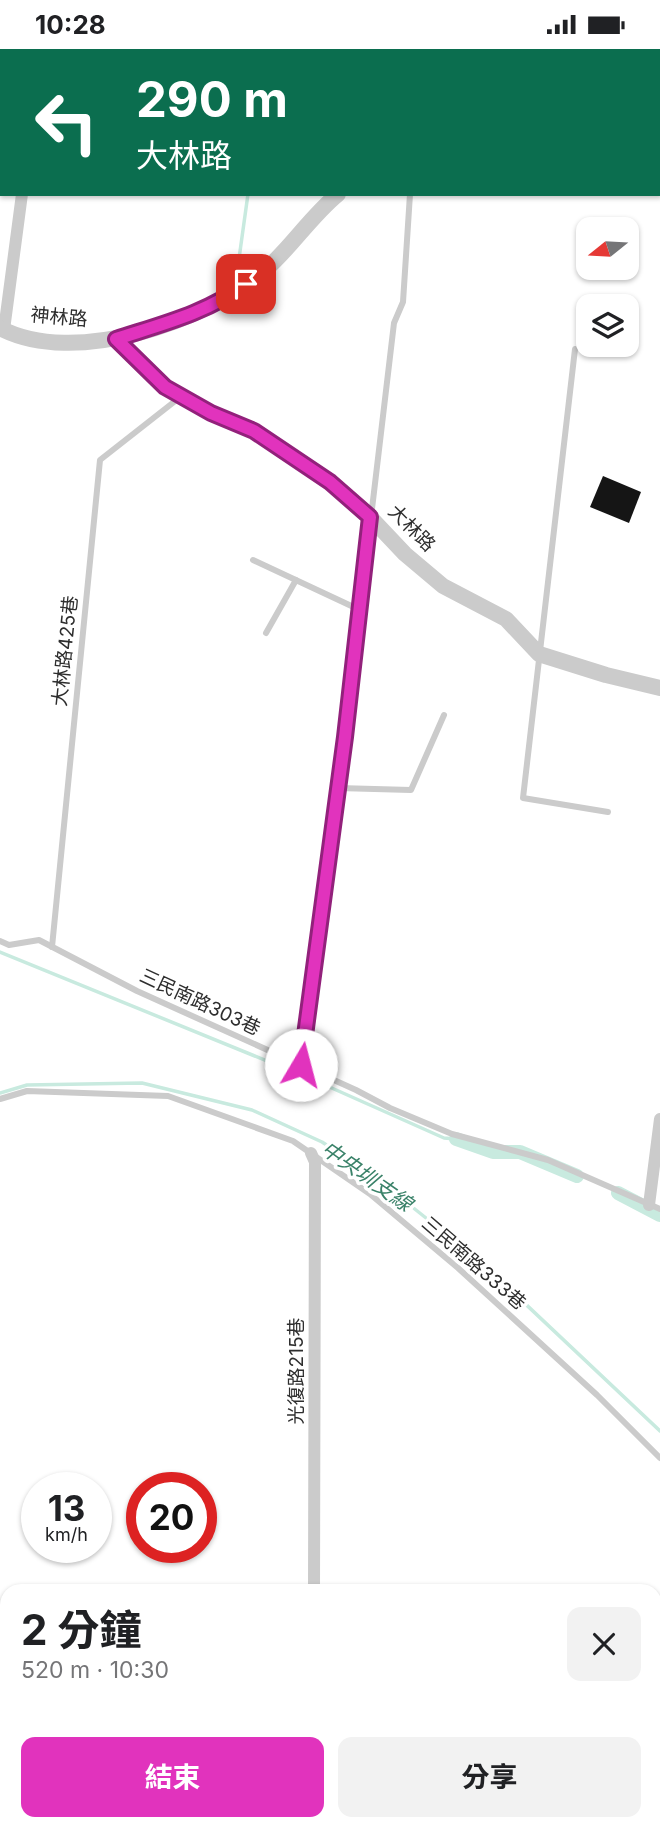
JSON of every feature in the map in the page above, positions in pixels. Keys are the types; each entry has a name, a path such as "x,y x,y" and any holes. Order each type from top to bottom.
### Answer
{"street":[{"path":"2,329 22,196"},
{"name":"神林路","path":"2,329 35,339 71,342 116,339 194,314 227,298 265,271 336,196"},
{"name":"大林路","path":"116,339 165,387 180,397 254,431 330,482 370,517 405,554 443,586 506,619 539,654 660,688"},
{"path":"655,1207 660,1119"},
{"name":"光復路215巷","path":"311,1153 315,1162 314,1584"}],"lane":[{"path":"301,1065 338,788 394,323 403,302 410,196"},
{"path":"575,349 523,798 608,812"},
{"name":"大林路425巷","path":"52,947 100,460 180,397"},
{"path":"253,560 360,610"},
{"path":"266,633 296,580"},
{"path":"338,788 411,790 444,715"},
{"name":"三民南路303巷","path":"0,941 9,945 39,940 137,991 390,1108 452,1134 548,1160 655,1207"},
{"name":"三民南路333巷","path":"0,1099 27,1091 168,1095 293,1141 370,1194 458,1268 597,1395 660,1458"}],"building":[{"path":"603,476 641,492 629,523 590,507"}],"waterway":[{"path":"237,273 248,196"},
{"path":"0,952 316,1081 444,1138 456,1139"},
{"name":"中央圳支線","path":"0,1093 27,1085 142,1083 252,1110 322,1142 371,1174 481,1262 660,1431"},
{"path":"456,1139 493,1152 520,1152 577,1176"},
{"path":"618,1193 660,1215"}],"route":[{"path":"246,284 227,298 194,314 116,339 165,387 211,413 254,431 330,482 370,517 345,737 301,1065"}]}
